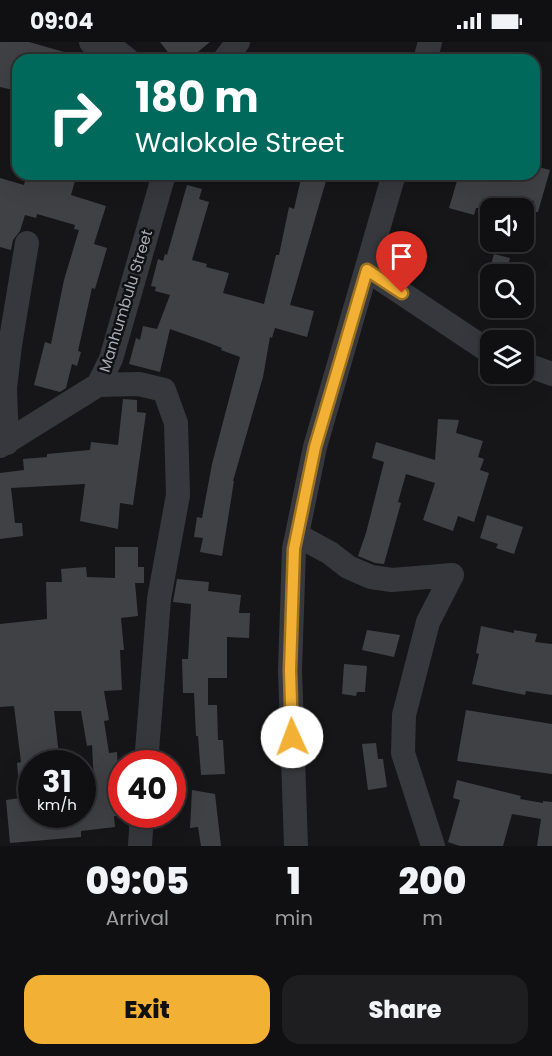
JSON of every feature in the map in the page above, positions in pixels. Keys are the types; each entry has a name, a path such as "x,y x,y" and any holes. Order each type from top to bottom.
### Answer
{"street":[{"path":"91,42 114,49 120,54"},
{"path":"229,54 238,42"},
{"name":"Manhumbulu Street","path":"4,444 98,386 111,359 162,180"},
{"path":"296,846 290,670 294,549 315,447 392,180"},
{"path":"4,444 9,345 27,243"},
{"path":"367,270 480,345"},
{"path":"534,368 552,374"},
{"path":"98,386 139,384 164,390 176,423 178,495 159,599 147,750"},
{"path":"297,535 330,553 348,567 371,577 392,580 452,575 428,622 404,715 403,753 433,846"},
{"path":"140,846 141,828"}],"building":[{"path":"0,42 29,42 71,54 12,54 12,90 0,87"},
{"path":"160,42 210,42 195,54 169,54"},
{"path":"540,168 550,170 538,212 534,212 534,198 480,198 480,208 476,208 474,215 449,208 457,180 540,180"},
{"path":"0,178 24,185 25,180 75,180 71,195 106,206 94,244 107,248 95,289 92,288 78,351 81,352 77,366 72,364 66,388 60,392 34,385 45,342 51,344 64,280 79,230 74,229 75,225 37,214 36,218 25,215 20,231 13,240 11,250 0,247"},
{"path":"301,180 326,180 290,305 314,311 307,337 275,328 272,338 270,337 263,377 233,481 222,556 200,552 203,538 194,537 197,517 202,518 212,464 240,357 170,329 160,372 129,364 136,338 140,340 143,326 157,329 170,295 155,291 156,287 151,286 158,259 163,261 165,254 167,255 187,185 202,189 199,199 209,202 192,260 207,264 206,267 229,273 223,293 264,304 276,255 279,255 289,207 294,209"},
{"path":"494,254 510,258 508,264 491,264"},
{"path":"123,399 137,400 137,412 146,413 133,505 120,503 118,529 80,521 85,484 11,488 15,523 22,523 23,536 0,539 0,473 24,470 23,459 90,450 91,442 118,445"},
{"path":"438,419 459,420 456,433 483,441 478,457 484,459 480,470 489,473 474,522 458,516 453,531 423,520 435,483 406,474 398,502 401,503 384,564 358,556 384,462 372,458 376,442 435,460"},
{"path":"487,515 523,527 514,554 496,548 498,544 480,538"},
{"path":"115,547 138,547 138,567 144,567 144,583 135,583 138,616 121,618 124,650 120,650 122,690 104,691 109,720 104,721 109,750 108,828 81,831 81,837 10,843 6,800 18,798 18,828 96,828 96,750 92,750 92,745 87,746 81,711 54,711 58,750 20,750 14,706 0,707 0,624 47,619 46,582 62,582 61,569 86,567 87,577 115,578"},
{"path":"177,579 209,582 208,591 241,595 239,613 250,613 249,638 227,637 227,678 208,678 208,705 217,705 218,740 223,740 225,774 201,775 194,693 183,693 182,659 188,659 191,604 173,602"},
{"path":"481,626 514,633 514,630 537,634 535,642 552,644 552,695 526,691 525,695 472,684 479,654 476,653"},
{"path":"367,630 400,635 394,657 362,650"},
{"path":"344,664 367,666 365,692 357,692 356,696 342,694"},
{"path":"466,710 552,724 552,774 457,761"},
{"path":"376,743 378,759 383,759 387,787 368,790 362,744"},
{"path":"457,780 521,796 520,799 543,803 543,801 552,802 552,846 537,846 541,819 512,814 503,846 460,846 448,842 460,800 453,798"},
{"path":"192,790 215,794 221,846 201,846 198,827 190,828"}],"route":[{"path":"292,737 290,670 294,549 315,447 367,270 402,293"}]}
